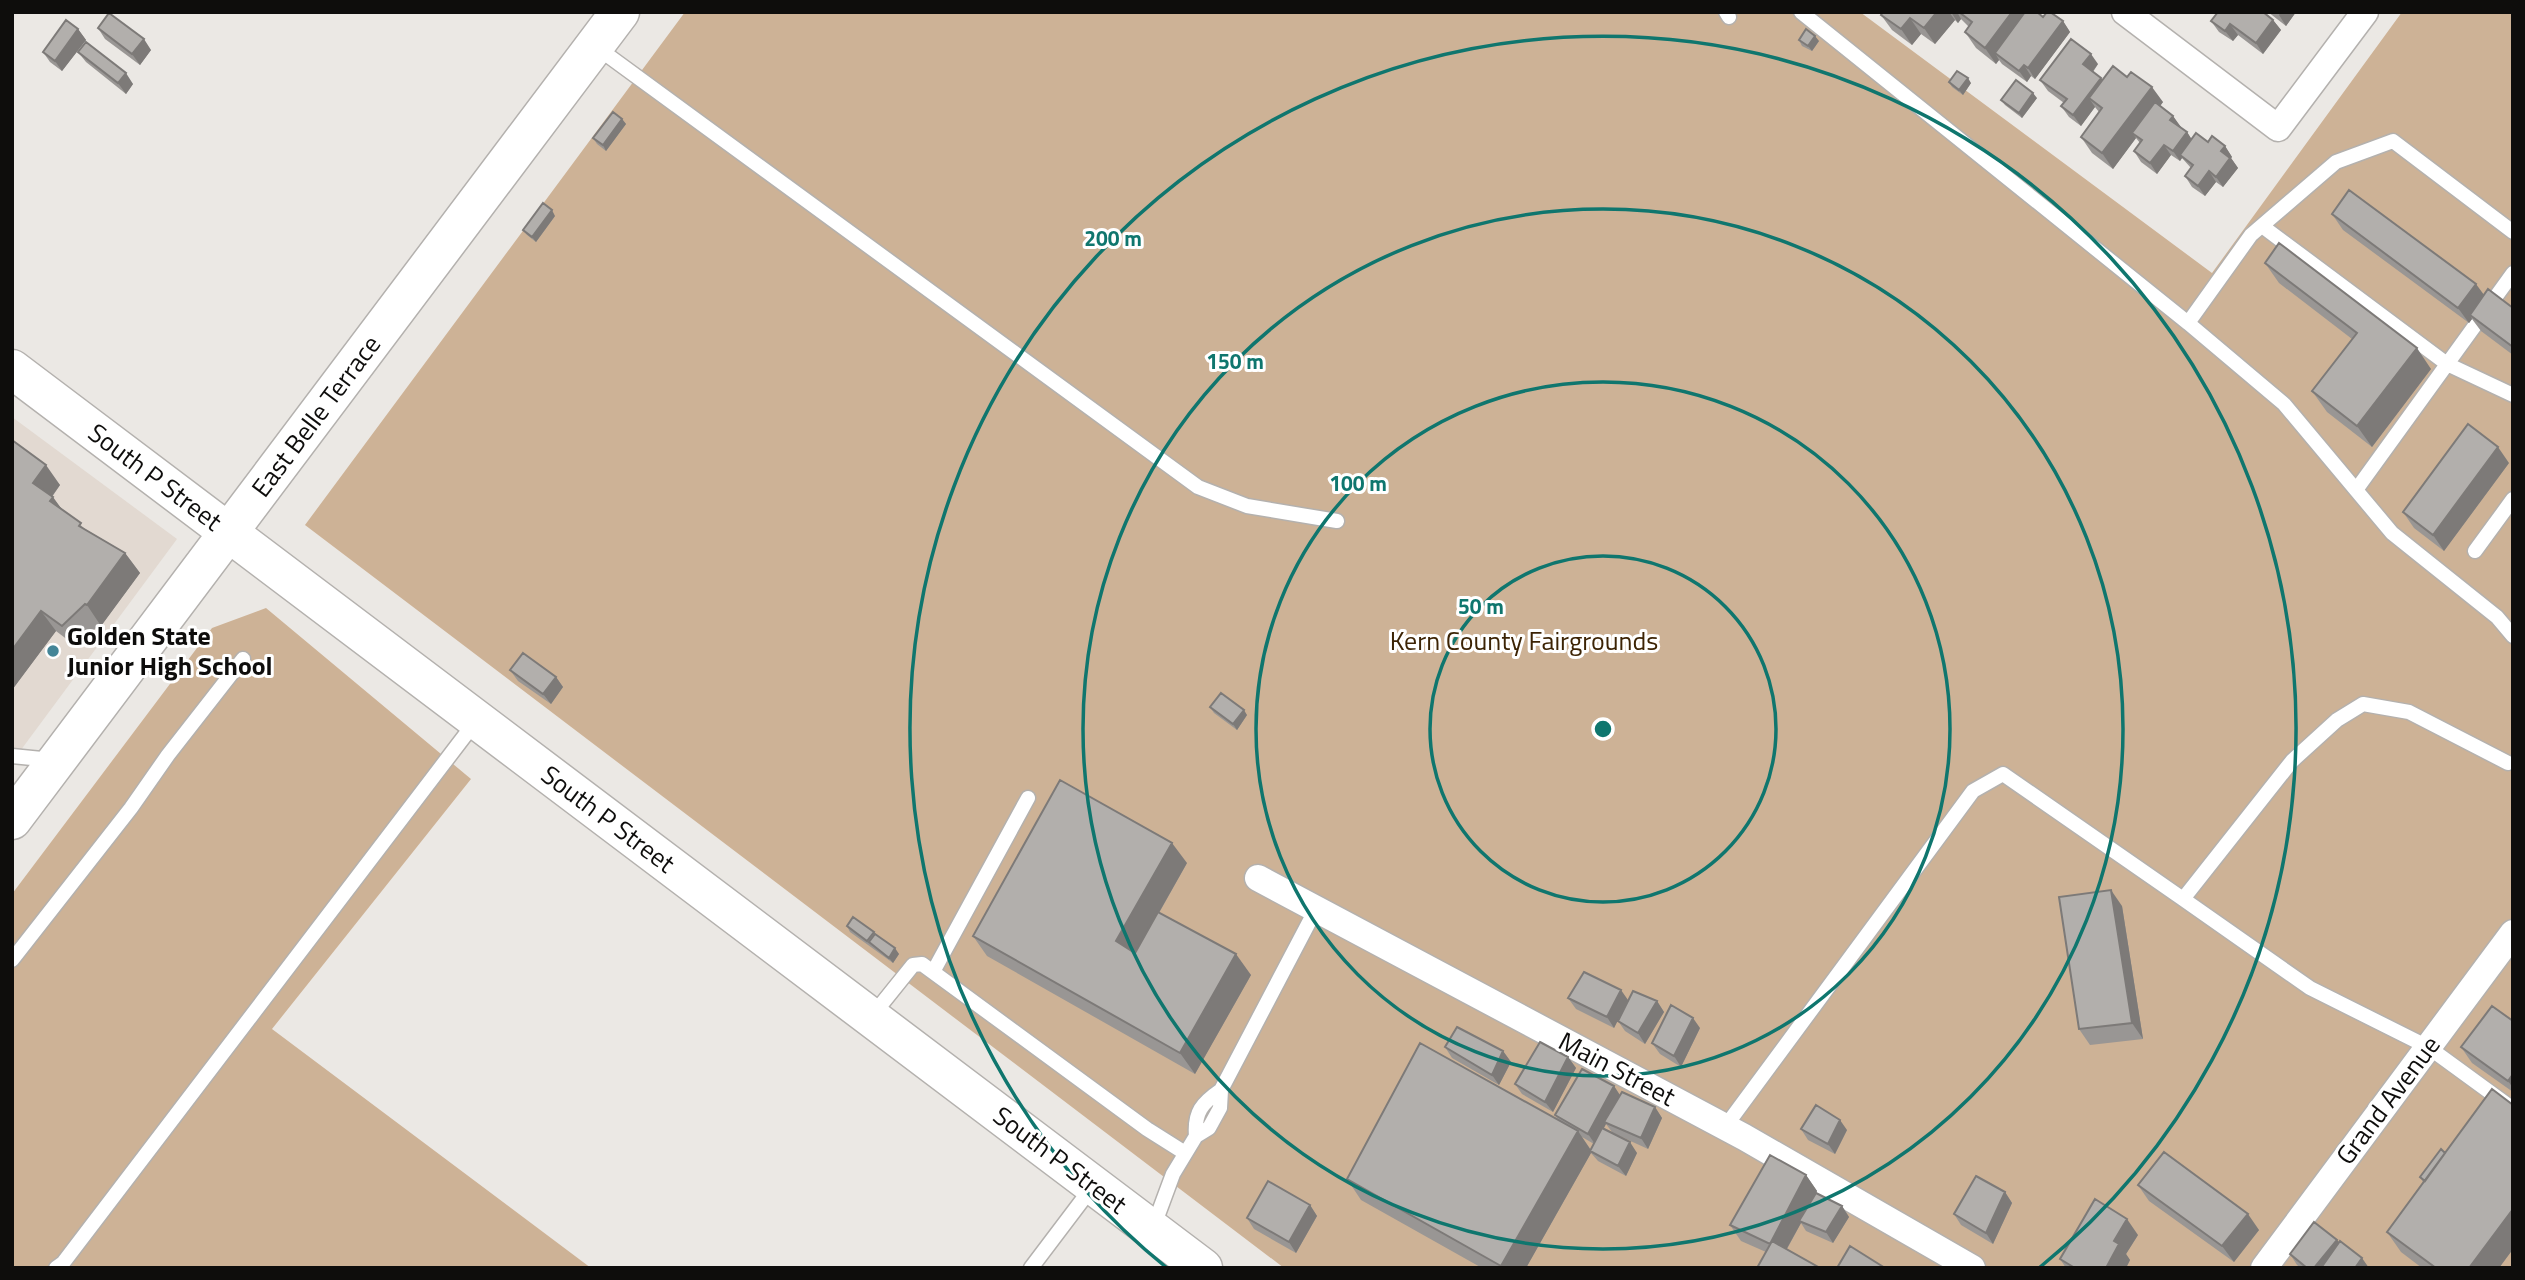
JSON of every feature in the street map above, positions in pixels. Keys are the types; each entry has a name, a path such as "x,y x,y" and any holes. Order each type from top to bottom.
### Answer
{"street":[{"name":"East Belle Terrace","path":"12,820 620,12"},
{"path":"2125,12 2278,128 2365,12"},
{"name":"South P Street","path":"12,369 1203,1268"},
{"name":"Main Street","path":"1258,878 1725,1127 1972,1268"},
{"name":"Grand Avenue","path":"2266,1267 2513,933"}],"lane":[{"path":"1801,12 2188,323 2284,404 2392,533 2497,617 2513,636"},
{"path":"594,46 1198,487 1247,506 1337,521"},
{"path":"2188,323 2251,235 2336,162 2393,141 2513,232"},
{"path":"2262,226 2447,364 2513,395"},
{"path":"2356,490 2513,273"},
{"path":"2475,551 2513,499"},
{"path":"12,960 243,659"},
{"path":"2183,899 2292,761 2337,720 2363,704 2409,712 2511,762"},
{"path":"56,1268 63,1263 477,720"},
{"path":"12,756 56,761"},
{"path":"1725,1127 1973,791 2003,774 2310,988 2428,1047 2513,1109"},
{"path":"933,972 1028,798"},
{"path":"1152,1229 1173,1174 1196,1136 1209,1128 1220,1108 1221,1090 1316,909"},
{"path":"871,1017 913,965 922,964 1147,1129 1185,1153"},
{"path":"1031,1268 1093,1185"}],"shaded area":[{"name":"Golden State Junior High School","path":"12,417 177,539 12,762"}],"green space":[{"name":"Kern County Fairgrounds","path":"685,12 1860,12 2212,273 2402,12 2513,12 2513,1268 1284,1268 305,525"},
{"path":"266,608 471,779 272,1029 591,1268 12,1268 12,894 212,628"}],"building":[{"path":"1883,12 1937,12 1924,28 1910,18 1901,29 1881,15"},
{"path":"1959,12 2012,12 1985,48 1965,32 1972,22"},
{"path":"2025,12 2037,12 2043,17 2050,12 2063,21 2028,68 2024,65 2019,71 1995,53"},
{"path":"2218,12 2263,12 2273,20 2256,43 2230,24 2225,31 2211,21"},
{"path":"109,13 144,39 132,54 98,28"},
{"path":"66,20 78,29 55,61 43,52"},
{"path":"1806,29 1815,36 1808,46 1799,40"},
{"path":"2071,39 2091,54 2083,64 2101,78 2073,115 2061,106 2067,99 2040,80"},
{"path":"86,42 126,73 118,83 78,52"},
{"path":"2113,66 2127,77 2131,72 2152,87 2102,153 2081,137 2102,108 2089,98"},
{"path":"1957,71 1968,78 1959,90 1949,82"},
{"path":"2016,80 2033,93 2019,113 2001,100"},
{"path":"2155,102 2173,116 2170,120 2187,132 2173,151 2164,145 2150,163 2134,151 2142,140 2132,133"},
{"path":"613,112 622,119 603,145 593,138"},
{"path":"2196,133 2208,142 2212,136 2225,146 2221,151 2230,158 2216,177 2209,171 2198,186 2185,176 2193,165 2180,155"},
{"path":"2349,190 2476,284 2458,308 2332,214"},
{"path":"543,203 552,210 532,237 523,230"},
{"path":"2279,243 2417,348 2357,426 2312,391 2357,333 2265,263"},
{"path":"2488,289 2513,308 2513,347 2470,315"},
{"path":"2468,424 2498,447 2433,535 2403,512"},
{"path":"12,440 46,465 33,483 53,497 50,501 81,523 79,526 125,553 87,605 62,626 41,611 12,650"},
{"path":"523,653 556,677 543,694 510,670"},
{"path":"1221,693 1244,710 1233,724 1210,707"},
{"path":"1060,780 1172,843 1116,941 1135,953 1158,912 1236,954 1180,1053 973,936"},
{"path":"2111,890 2132,1023 2079,1029 2059,897"},
{"path":"853,917 874,932 867,941 847,926"},
{"path":"875,934 895,948 889,958 869,942"},
{"path":"1584,972 1621,990 1607,1017 1568,998"},
{"path":"1633,991 1657,1001 1638,1033 1618,1021"},
{"path":"1671,1005 1693,1018 1674,1056 1652,1043"},
{"path":"2492,1006 2513,1021 2513,1074 2508,1081 2461,1047"},
{"path":"1457,1027 1503,1051 1492,1075 1445,1047"},
{"path":"1540,1042 1568,1057 1545,1102 1515,1084"},
{"path":"1420,1043 1578,1131 1501,1266 1347,1179"},
{"path":"1582,1069 1614,1086 1588,1134 1555,1115"},
{"path":"2492,1089 2513,1105 2513,1209 2469,1268 2436,1268 2387,1232"},
{"path":"1622,1092 1655,1107 1641,1138 1604,1122"},
{"path":"1816,1105 1840,1120 1828,1144 1801,1129"},
{"path":"1602,1128 1630,1142 1618,1166 1590,1151"},
{"path":"2441,1149 2445,1153 2425,1181 2420,1177"},
{"path":"2164,1152 2248,1214 2222,1246 2138,1185"},
{"path":"1770,1155 1806,1175 1770,1244 1730,1225"},
{"path":"1976,1176 2005,1192 1986,1233 1954,1214"},
{"path":"1268,1181 1310,1205 1289,1242 1247,1218"},
{"path":"1816,1193 1842,1206 1826,1232 1799,1221"},
{"path":"2095,1199 2127,1219 2114,1241 2119,1244 2106,1268 2075,1268 2060,1259"},
{"path":"2314,1222 2337,1240 2314,1268 2307,1268 2290,1254"},
{"path":"1772,1241 1820,1268 1757,1268"},
{"path":"2340,1241 2362,1258 2355,1268 2321,1268"},
{"path":"1850,1246 1885,1268 1837,1268"}],"place":[{"name":"Golden State Junior High School","path":"53,651"}]}
